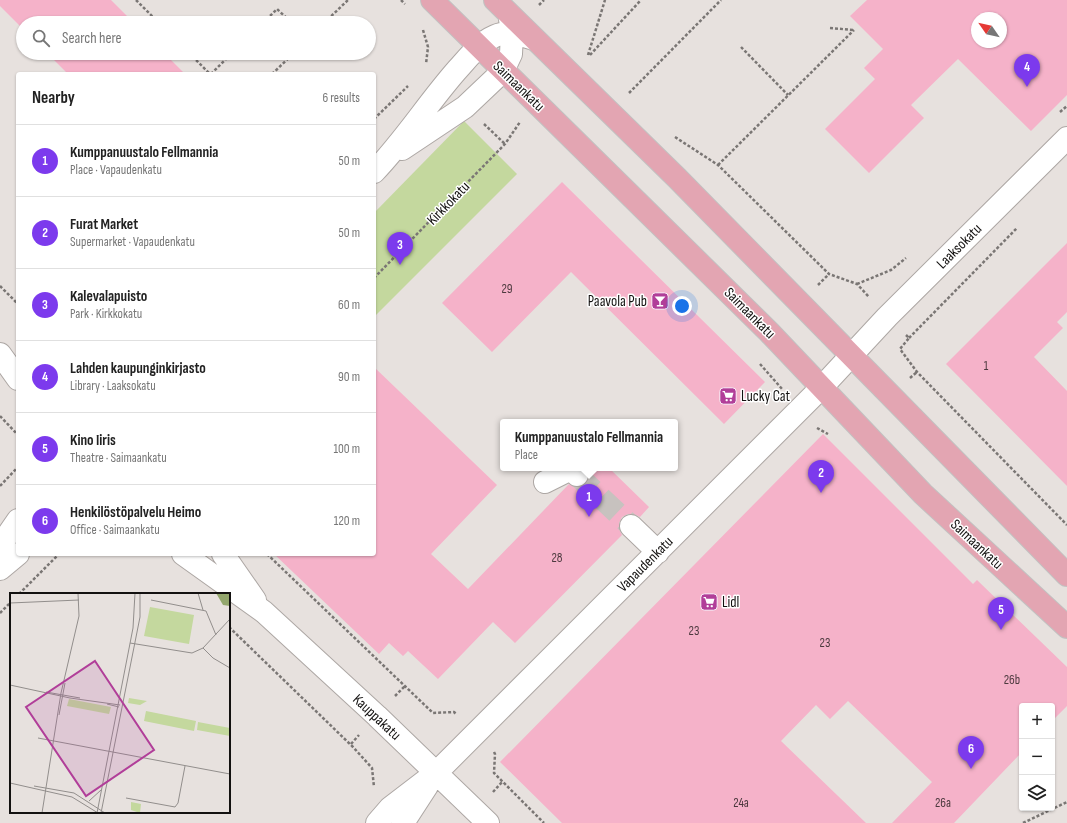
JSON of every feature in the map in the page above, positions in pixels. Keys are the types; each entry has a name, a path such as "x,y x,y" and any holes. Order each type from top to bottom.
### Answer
{"main road":[{"name":"Saimaankatu","path":"432,0 758,321 923,494 1067,627"},
{"path":"505,16 534,39 677,178 1067,575"}],"street":[{"path":"381,165 443,86 478,46 497,35 505,16"},
{"path":"381,165 465,107 503,71 510,54 505,16"},
{"name":"Laaksokatu","path":"851,354 887,317 1064,149"},
{"name":"Vapaudenkatu","path":"390,818 822,387 851,354"},
{"path":"7,359 16,375"},
{"path":"545,482 567,471"},
{"path":"573,471 578,476"},
{"path":"0,546 16,523"},
{"path":"631,526 658,552"},
{"path":"0,569 16,556"},
{"name":"Kauppakatu","path":"186,556 264,612 437,772 488,823"},
{"name":"Kauppakatu","path":"224,556 264,612"}],"path":[{"path":"136,0 152,16"},
{"path":"331,16 348,0"},
{"path":"539,5 544,0"},
{"path":"605,0 588,57 641,0"},
{"path":"633,100 628,94 721,0"},
{"path":"270,16 277,9 284,16"},
{"path":"718,165 854,30 830,28"},
{"path":"741,47 788,95"},
{"path":"196,60 209,72"},
{"path":"213,72 225,60"},
{"path":"274,72 287,60"},
{"path":"376,117 408,86"},
{"path":"674,136 718,165 829,274 857,284 887,317 909,338"},
{"name":"Kirkkokatu","path":"376,276 506,144"},
{"path":"1018,227 900,349 917,372 1067,525"},
{"path":"0,286 16,302"},
{"path":"0,416 16,433"},
{"path":"0,486 16,469"},
{"path":"20,593 57,556"},
{"path":"269,556 433,713 454,712 476,733 495,754 494,773 544,823"},
{"path":"0,613 10,603"},
{"path":"230,628 354,747 372,768 375,792 390,818"},
{"path":"1023,823 1067,802"}],"green space":[{"path":"464,121 517,174 376,315 376,211"}],"building":[{"path":"0,0 111,0 127,16 16,16 16,22 0,6"},
{"path":"867,0 1067,0 1067,95 1031,131 958,59 911,105 924,118 869,173 825,129 875,79 864,68 883,49 850,16"},
{"path":"54,60 171,60 183,72 66,72"},
{"path":"562,182 765,382 724,424 571,272 492,352 442,303"},
{"path":"1067,243 1067,312 1057,322 1063,328 1034,357 1067,391 1067,486 946,364"},
{"path":"376,369 497,485 431,554 468,589 569,484 574,487 580,487 586,484 589,478 588,471 612,471 649,507 640,517 634,514 628,514 622,517 619,523 619,529 622,535 515,643 493,622 438,679 408,651 403,656 389,643 379,654 276,556 376,556"},
{"path":"823,434 973,584 977,580 1067,667 1067,706 1055,718 1055,703 1019,703 1019,755 954,823 892,823 932,782 848,701 830,719 816,705 781,741 866,823 562,823 500,762"}],"tunnel":[{"path":"577,475 631,526"}],"place":[{"name":"Lahden kaupunginkirjasto","path":"1027,87"},
{"name":"Kalevalapuisto","path":"400,265"},
{"name":"Paavola Pub","path":"660,301"},
{"name":"Lucky Cat","path":"728,396"},
{"name":"Furat Market","path":"821,493"},
{"name":"Kumppanuustalo Fellmannia","path":"589,517"},
{"name":"Lidl","path":"709,602"},
{"name":"Kino Iiris","path":"1001,630"},
{"name":"Henkilöstöpalvelu Heimo","path":"971,769"}]}
